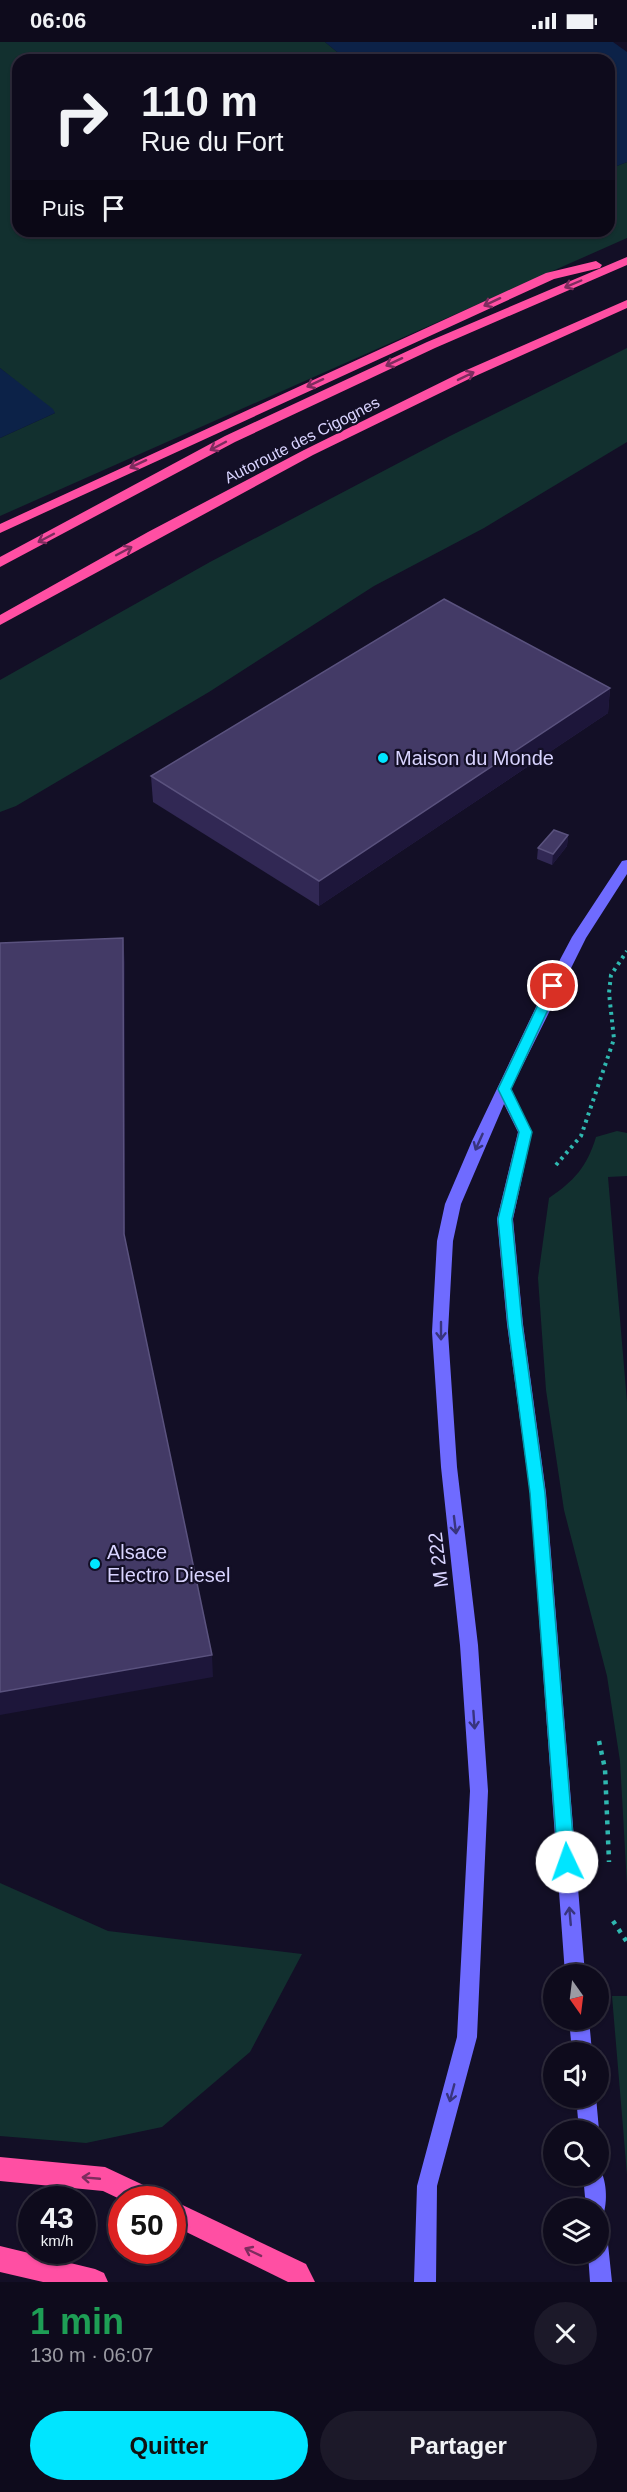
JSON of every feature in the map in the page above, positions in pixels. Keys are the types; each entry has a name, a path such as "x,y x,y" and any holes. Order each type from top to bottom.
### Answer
{"highway":[{"path":"0,529 550,276 627,260"},
{"name":"Autoroute des Cigognes","path":"0,563 230,439 431,345 627,260"},
{"name":"Autoroute des Cigognes","path":"0,621 85,572 324,445 547,337 627,304"},
{"path":"0,2169 105,2179 119,2186"},
{"path":"186,2219 297,2273 302,2282"},
{"path":"0,2259 95,2282"}],"main road":[{"name":"M 222","path":"425,2282 427,2186 467,2037 479,1791 469,1645 449,1467 440,1332 445,1241 453,1204 504,1089 579,937 627,864"},
{"path":"504,1089 525,1132 505,1219 515,1324 538,1493 574,1964"},
{"path":"600,2264 601,2282"}],"path":[{"path":"581,1136 614,1039 609,993 611,975 627,951"},
{"path":"607,1912 627,1942"}],"green space":[{"path":"0,42 325,42 340,54 12,54 12,237 615,237 615,167 627,162 627,238 0,516 0,438 55,413 0,368"},
{"path":"627,348 627,442 484,528 374,586 209,692 16,806 0,812 0,680 210,562 450,436"},
{"path":"617,1131 627,1133 627,1176 608,1177 627,1402 627,1885 620,1761 607,1676 564,1510 546,1390 538,1278 549,1198 566,1186 584,1165 596,1137"},
{"path":"0,1883 108,1931 302,1954 250,2052 162,2127 86,2143 0,2136"},
{"path":"612,1996 627,1996 627,2175"}],"water":[{"path":"325,42 613,42 627,52 627,162 615,167 615,54 340,54"},
{"path":"0,368 53,409 55,413 0,438"}],"building":[{"name":"Maison du Monde","path":"444,599 610,688 319,881 151,776"},
{"path":"554,830 568,835 553,854 538,848"},
{"name":"Alsace Electro Diesel","path":"123,938 124,1234 212,1655 0,1692 0,943"}],"place":[{"name":"Maison du Monde","path":"383,758"},
{"name":"Alsace Electro Diesel","path":"95,1564"}],"route":[{"path":"553,986 504,1089 525,1132 505,1219 515,1324 538,1493 567,1862"}]}
